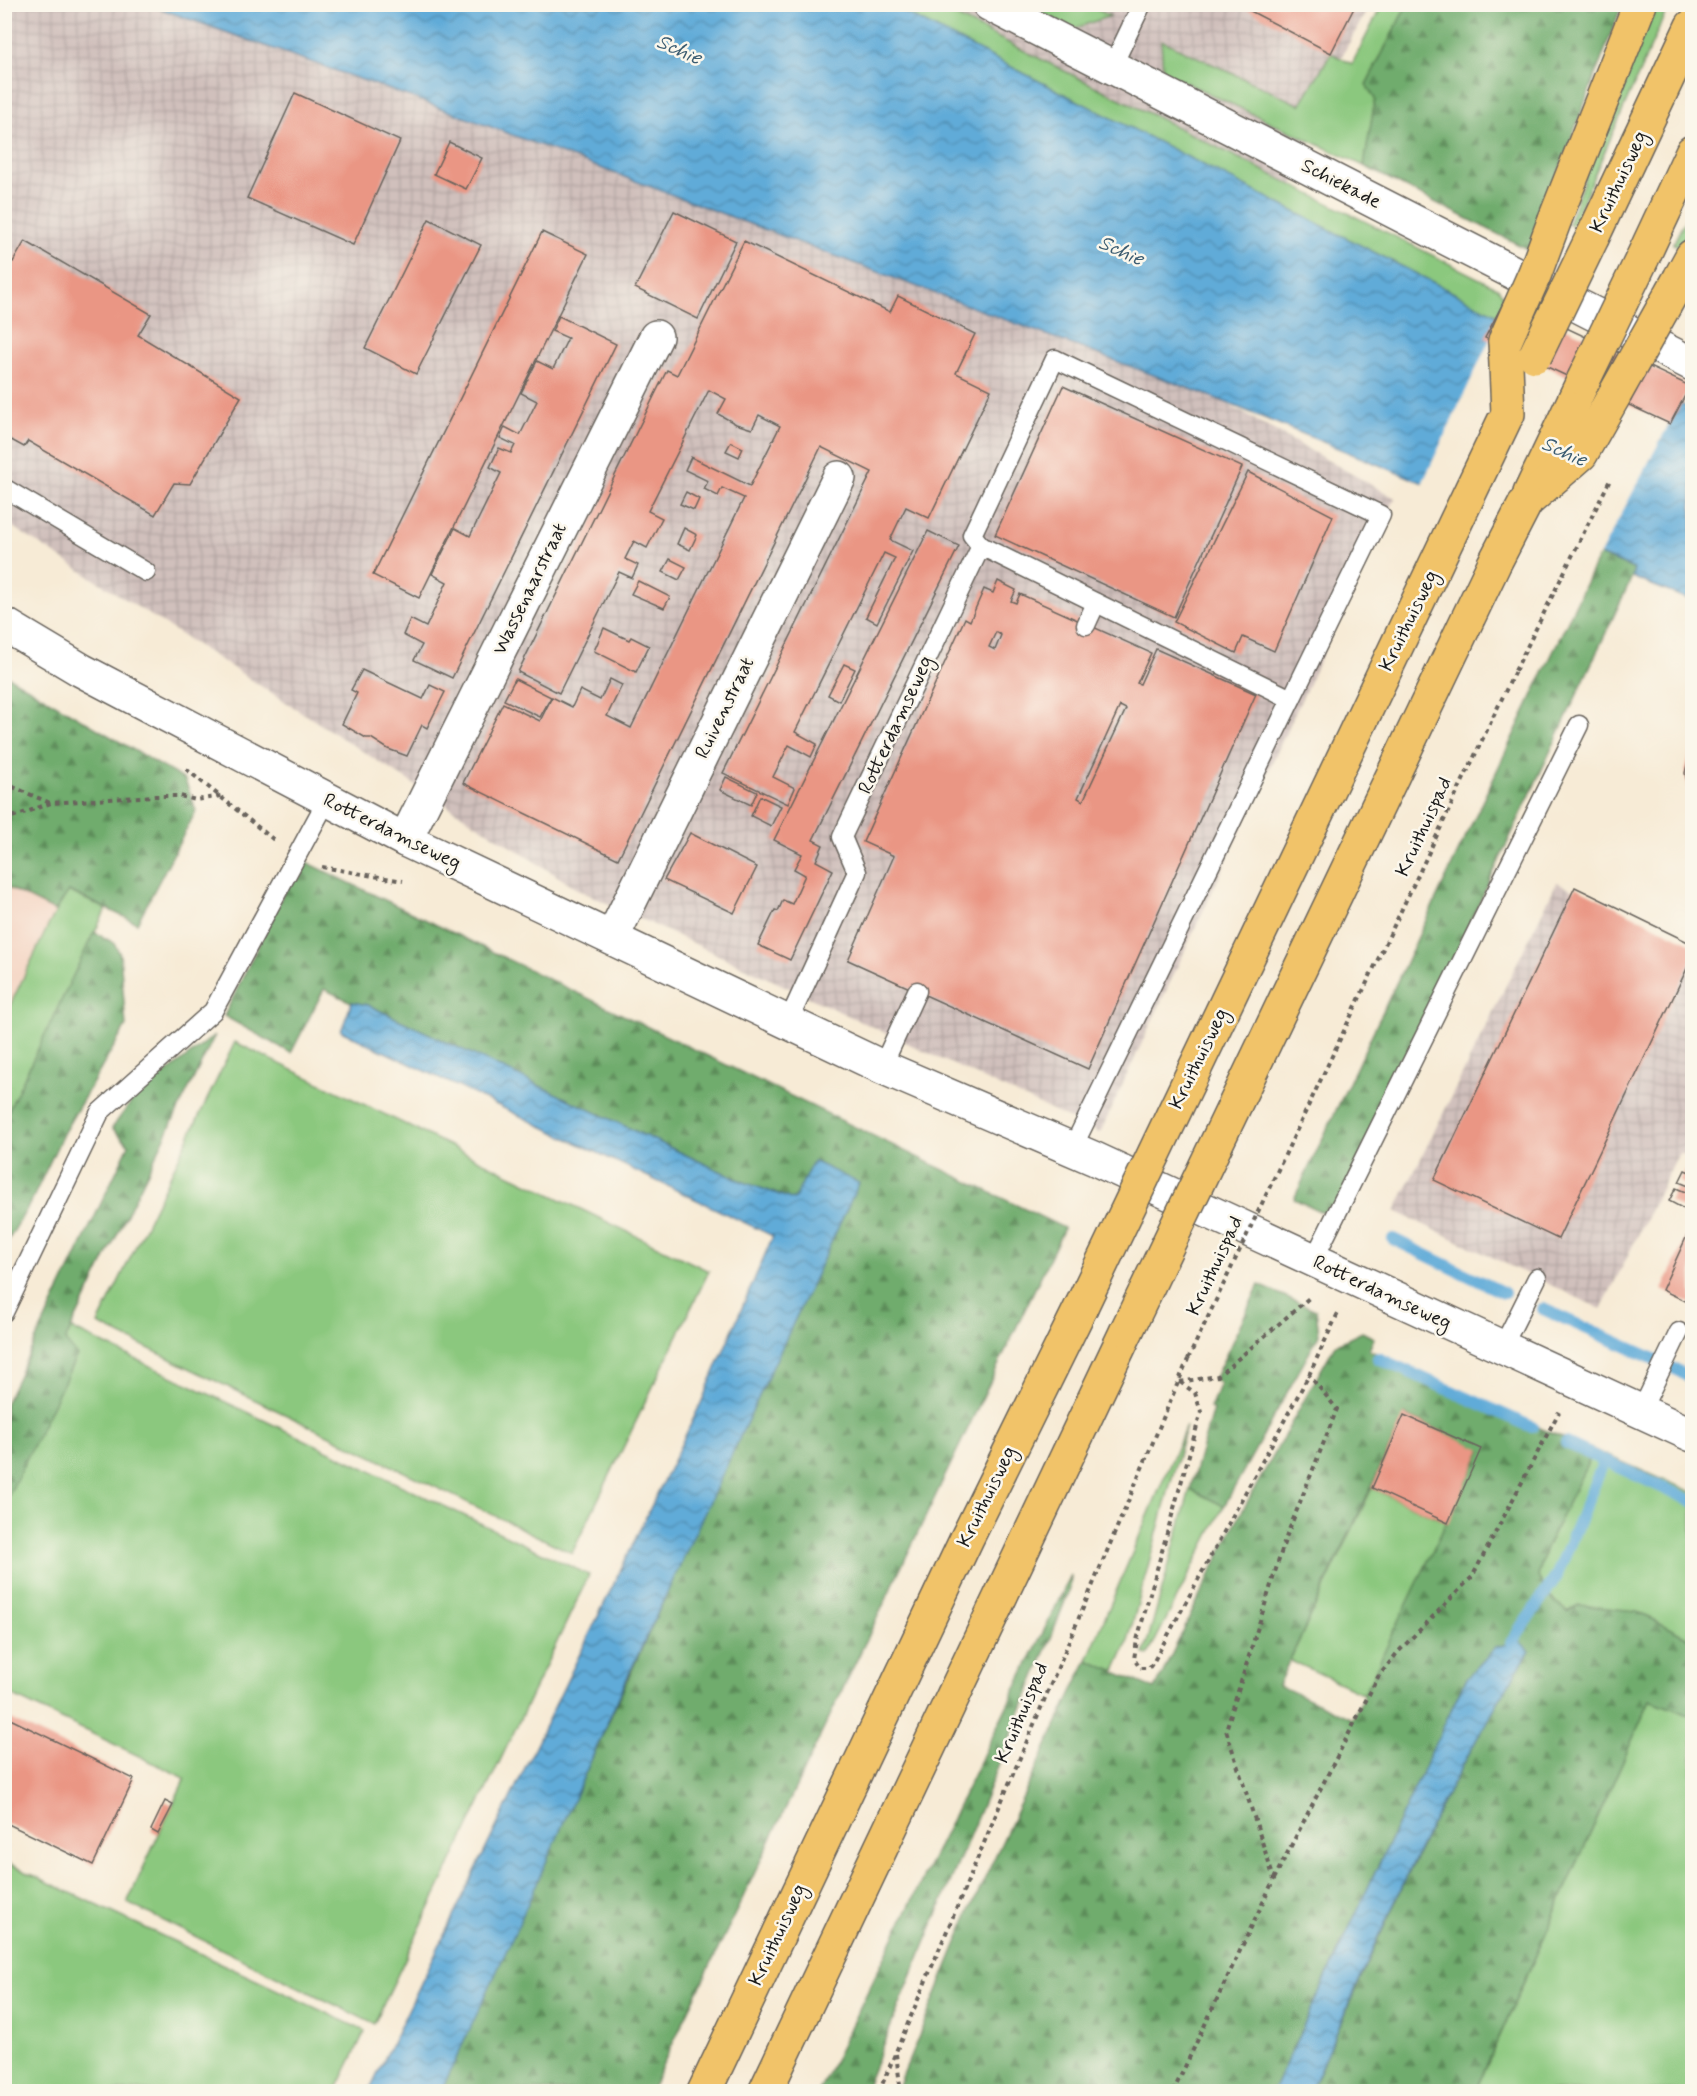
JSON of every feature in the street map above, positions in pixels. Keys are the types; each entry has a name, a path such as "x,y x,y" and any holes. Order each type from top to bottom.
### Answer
{"highway":[{"path":"1508,414 1505,341 1535,273 1640,4"},
{"name":"Kruithuisweg","path":"704,2091 1692,26"},
{"path":"765,2091 1692,152"},
{"path":"1526,502 1581,454 1686,267"}],"street":[{"name":"Schiekade","path":"989,4 1692,364"},
{"name":"Wassenaarstraat","path":"405,840 656,337"},
{"name":"Ruivenstraat","path":"612,938 839,478"},
{"name":"Rotterdamseweg","path":"4,624 81,670 405,840 882,1067 1071,1149 1692,1435"}],"lane":[{"path":"1112,67 1142,4"},
{"path":"1071,1149 1291,699 1381,514 1055,359 972,535 981,546 1291,699"},
{"path":"4,488 146,572"},
{"name":"Rotterdamseweg","path":"788,1022 857,872 842,837 981,546"},
{"path":"1086,625 1096,603"},
{"path":"1313,1261 1579,725"},
{"path":"4,1312 100,1112 213,1011 327,800"},
{"path":"882,1067 917,991"},
{"path":"1502,1348 1537,1278"},
{"path":"1641,1411 1679,1332"}],"path":[{"name":"Kruithuispad","path":"879,2091 1188,1359 1515,671 1615,470"},
{"path":"4,783 51,803"},
{"path":"4,820 51,803 154,796 180,796 196,800 221,796"},
{"path":"1180,1382 1218,1376 1312,1295"},
{"path":"1180,1382 1195,1393 1201,1412 1137,1640 1134,1659 1140,1668 1149,1668 1154,1661 1309,1375 1339,1311"},
{"path":"1274,1879 1226,1730 1285,1540 1337,1409 1309,1375"},
{"path":"1173,2091 1274,1879 1378,1677 1398,1652 1472,1577 1559,1410"},
{"path":"896,2052 901,2091"}],"shaded area":[{"path":"4,5 1370,5 1334,70 1220,400 1395,498 1100,1133 579,890 5,522"},
{"path":"5,822 97,885 5,1068"},
{"path":"1557,882 1692,948 1692,1158 1679,1153 1601,1309 1395,1211"}],"green space":[{"path":"890,5 933,5 1498,288 1505,299 1497,315"},
{"path":"1026,5 1088,5 1110,16 1073,29"},
{"path":"1382,5 1407,5 1366,85 1375,98 1364,166 1163,72 1161,40 1300,105 1331,53 1352,64"},
{"path":"1407,5 1622,5 1529,250 1364,166 1375,99 1366,85"},
{"path":"1648,5 1669,5 1572,226 1568,224"},
{"path":"1692,206 1692,232 1684,247 1673,244"},
{"path":"1599,555 1634,569 1632,577 1332,1217 1294,1199"},
{"path":"4,674 185,780 196,811 137,923 69,891 55,911 5,886"},
{"path":"300,859 1064,1228 650,2091 441,2091 701,1518 794,1200 741,1181 368,1005 351,1002 324,989 291,1053 224,1016"},
{"path":"68,891 106,909 5,1118 4,1018 49,924"},
{"path":"94,932 114,943 120,954 126,1026 64,1132 32,1200 5,1246 5,1118"},
{"path":"215,1035 65,1341 77,1355 5,1503 5,1404 129,1145 112,1128 134,1098"},
{"path":"235,1042 709,1271 572,1553 98,1324"},
{"path":"1259,1285 1316,1310 1319,1335 1224,1506 1190,1489 1213,1409 1210,1408 1220,1383 1214,1380"},
{"path":"64,1325 589,1575 374,2024 127,1903 185,1778 5,1692 4,1450"},
{"path":"1362,1332 1374,1338 1369,1350 1490,1408 1594,1450 1545,1550 1538,1577 1548,1595 1567,1612 1579,1605 1636,1611 1692,1640 1692,1716 1650,1700 1475,2091 1310,2091 1439,1812 1497,1703 1529,1651 1519,1641 1496,1647 1465,1680 1273,2091 896,2092 971,1908 1087,1660 1155,1689 1232,1529 1335,1345","holes":["1405,1415 1481,1450 1352,1719 1278,1685"]},
{"path":"1186,1426 1127,1644 1114,1673 1087,1660"},
{"path":"1594,1450 1692,1492 1692,1640 1636,1611 1567,1612 1548,1594 1538,1577 1545,1550"},
{"path":"1372,1488 1448,1523 1364,1694 1290,1660"},
{"path":"1190,1489 1224,1506 1148,1655 1144,1654"},
{"path":"1071,1575 1070,1588 1047,1648 864,2091 819,2091"},
{"path":"1650,1700 1692,1716 1692,2091 1475,2092"},
{"path":"5,1862 365,2031 336,2091 5,2091"}],"water":[{"name":"Schie","path":"149,5 890,5 1497,315 1486,337 1670,424 1681,404 1692,409 1692,601 1632,577 1634,569 1220,400 419,100"},
{"path":"352,1002 368,1005 741,1181 794,1200 813,1161 859,1183 628,1676 518,1926 441,2091 369,2091 701,1403 773,1236 341,1031"},
{"path":"1519,1641 1530,1651 1497,1703 1467,1757 1411,1867 1310,2091 1273,2091 1465,1680 1496,1647"}],"pier":[{"path":"1491,337 1671,420 1598,558 1421,486"}],"building":[{"path":"1237,4 1356,4 1331,53"},
{"path":"295,93 400,141 353,245 247,198"},
{"path":"449,142 482,158 466,189 434,174"},
{"path":"674,211 736,241 698,319 635,288"},
{"path":"429,219 481,245 416,374 365,348"},
{"path":"542,232 588,254 419,598 373,575"},
{"path":"25,241 151,314 138,335 241,397 190,484 174,483 155,515 28,441 24,447 4,436 4,257 13,262"},
{"path":"744,241 890,312 898,296 975,334 956,373 991,390 929,518 906,507 899,521 890,540 913,551 877,623 866,617 895,558 884,553 795,732 817,744 811,757 789,745 773,777 795,788 788,804 723,773 872,472 821,447 618,859 463,783 503,703 540,721 552,697 572,707 580,690 600,700 610,679 622,685 607,716 631,728 744,498 722,488 718,496 704,489 708,481 685,470 691,457 750,486 780,426 759,415 752,429 736,424 718,414 726,399 709,390 648,511 662,518 647,548 634,541 625,559 638,565 632,578 619,572 559,693 518,672 667,370 677,375"},
{"path":"1505,299 1690,386 1670,424 1485,338"},
{"path":"559,316 616,344 452,678 414,660 422,645 403,635 410,619 426,627 447,582 432,574 455,528 470,536 501,473 490,467 499,448 511,453 515,445 500,438 505,427 520,435 537,401 521,393 537,361 553,369 568,338 552,331"},
{"path":"1063,386 1242,467 1174,617 995,535"},
{"path":"731,442 743,448 739,457 726,451"},
{"path":"1248,472 1333,516 1274,651 1243,637 1236,653 1174,622"},
{"path":"686,492 699,499 694,510 680,504"},
{"path":"684,528 697,535 690,550 677,544"},
{"path":"928,531 959,546 813,840 823,845 816,861 833,870 790,960 758,945 775,910 778,911 783,900 792,904 805,875 794,869 802,854 774,840"},
{"path":"670,559 686,567 679,580 663,572"},
{"path":"638,581 670,597 664,608 631,594"},
{"path":"998,581 1016,590 1011,601 1016,603 1020,594 1151,653 1137,683 1140,684 1156,649 1256,694 1088,1069 848,960 894,856 863,842 965,618 970,621 984,589 993,593","holes":["996,632 1001,635 995,650 989,647","1120,706 1126,709 1083,801 1078,798"]},
{"path":"604,628 629,640 631,637 649,646 636,672 594,651"},
{"path":"844,664 855,669 839,701 828,695"},
{"path":"362,670 423,699 430,685 445,692 427,728 422,725 407,756 388,749 342,724 357,693 351,690"},
{"path":"515,679 551,697 540,717 504,700"},
{"path":"1692,746 1692,802 1685,773"},
{"path":"726,777 757,792 751,805 720,790"},
{"path":"760,796 781,806 771,826 751,816"},
{"path":"690,833 757,867 734,913 664,880"},
{"path":"1575,887 1692,944 1692,958 1558,1239 1434,1180"},
{"path":"1685,1170 1692,1173 1691,1187 1679,1182"},
{"path":"1676,1188 1690,1194 1684,1209 1669,1201"},
{"path":"1690,1229 1692,1230 1692,1304 1662,1290"},
{"path":"1404,1415 1481,1449 1448,1523 1372,1488"},
{"path":"4,1716 134,1779 93,1865 4,1822"},
{"path":"165,1801 173,1805 158,1834 151,1830"}],"waterway":[{"path":"1393,1239 1504,1293"},
{"path":"1543,1309 1654,1359"},
{"path":"1378,1358 1532,1427"},
{"path":"1675,1369 1692,1379"},
{"path":"1566,1443 1692,1501"},
{"path":"1511,1643 1556,1577 1604,1461"}]}
